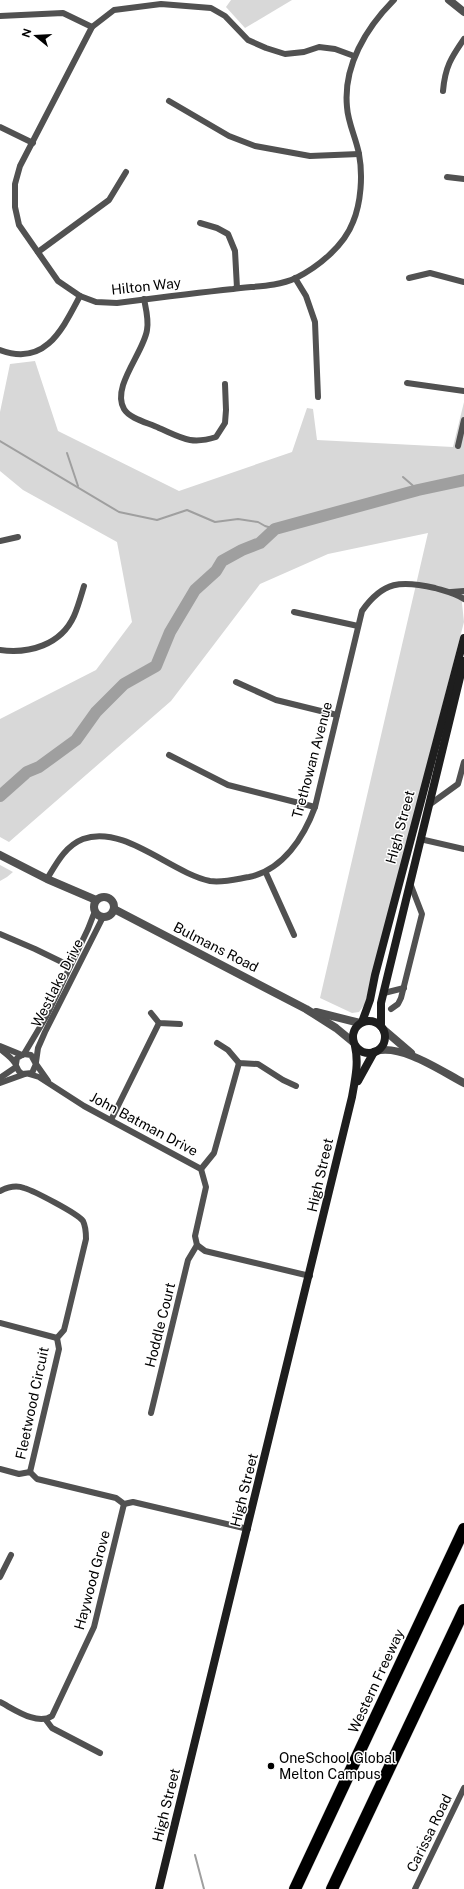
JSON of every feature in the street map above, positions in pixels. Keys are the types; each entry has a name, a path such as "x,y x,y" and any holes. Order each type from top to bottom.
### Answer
{"highway":[{"name":"Western Freeway","path":"295,1889 464,1529"},
{"path":"332,1889 464,1610"}],"main road":[{"name":"High Street","path":"361,1022 370,1000 375,975 464,638"},
{"name":"High Street","path":"382,1027 380,1013 384,993 464,660"},
{"path":"373,1021 382,1027 385,1039 380,1048 375,1051 362,1052 354,1044 354,1029 361,1022 373,1021"},
{"name":"High Street","path":"159,1889 310,1276 352,1097 357,1069 357,1058 354,1044"},
{"name":"High Street","path":"352,1097 362,1072 375,1051"}],"street":[{"name":"Hilton Way","path":"354,56 335,49 319,47 304,52 285,54 266,48 248,40 225,16 211,8 161,4 114,10 92,27 20,166 15,184 15,207 19,225 58,281 80,296 96,302 117,303 269,285 295,278 322,262 341,243 353,223 360,195 359,154 351,130 347,107 347,90 354,56 367,31 394,0"},
{"path":"454,2 464,12"},
{"path":"0,16 63,13 92,27"},
{"path":"443,91 444,74 451,58 464,39"},
{"path":"169,100 229,136 255,146 310,156 359,154"},
{"path":"0,127 33,143"},
{"path":"38,252 109,200 126,172"},
{"path":"447,177 464,179"},
{"path":"200,224 216,228 228,234 235,251 237,288"},
{"path":"409,278 430,273 464,282"},
{"path":"295,278 306,296 315,322 318,397"},
{"path":"0,350 24,355 39,352 52,341 66,322 80,296"},
{"path":"144,299 147,317 147,330 123,386 121,396 124,409 133,416 185,439 201,442 216,437 225,423 225,384"},
{"path":"407,383 464,391"},
{"path":"458,446 464,420"},
{"path":"0,542 18,537"},
{"name":"Trethowan Avenue","path":"47,879 67,849 84,838 99,835 125,842 211,881 231,880 266,873 286,856 300,840 315,807 362,611 371,598 380,591 389,587 414,583 450,592 464,599"},
{"path":"0,650 17,652 33,650 58,637 73,617 84,586"},
{"name":"Trethowan Avenue","path":"450,592 464,591"},
{"path":"294,612 358,626"},
{"path":"236,682 276,700 337,715"},
{"path":"169,755 228,786 315,807"},
{"path":"429,805 458,784 464,762"},
{"path":"420,839 464,849"},
{"path":"0,856 47,879 96,900"},
{"path":"266,873 294,934"},
{"path":"391,1009 398,1004 404,988 422,914 410,882"},
{"path":"102,896 109,897 114,902 114,909 110,915 103,917 98,915 95,911 94,905 96,900 102,896"},
{"name":"Bulmans Road","path":"114,909 306,1009 336,1028 354,1044"},
{"name":"Westlake Drive","path":"23,1054 46,1017 95,911"},
{"name":"Westlake Drive","path":"36,1063 38,1048 45,1032 103,917"},
{"path":"0,934 30,946 70,966"},
{"path":"384,993 404,988"},
{"name":"Bulmans Road","path":"306,1009 361,1022"},
{"path":"151,1013 159,1022 180,1024"},
{"path":"111,1120 159,1022"},
{"path":"382,1027 419,1060"},
{"path":"217,1043 228,1050 239,1063 258,1064 283,1080 296,1086"},
{"path":"0,1048 16,1065 19,1072 27,1074"},
{"path":"0,1048 31,1055 36,1063 34,1070 27,1074 0,1083"},
{"path":"375,1051 383,1049 397,1050 464,1083"},
{"path":"0,1078 16,1065 17,1058 23,1054"},
{"name":"John Batman Drive","path":"36,1063 52,1085"},
{"path":"201,1169 214,1153 239,1063"},
{"name":"John Batman Drive","path":"27,1074 39,1077 84,1106 201,1169 206,1187 195,1236 197,1244"},
{"name":"Fleetwood Circuit","path":"0,1191 13,1186 24,1188 72,1212 82,1220 86,1228 86,1239 64,1330 57,1338 59,1349 30,1472"},
{"path":"197,1244 205,1251 310,1276"},
{"name":"Hoddle Court","path":"151,1413 188,1260 197,1244"},
{"path":"0,1323 57,1338"},
{"path":"0,1469 19,1474 30,1472 37,1479 116,1498 124,1504 133,1502 248,1529"},
{"name":"Haywood Grove","path":"46,1720 52,1716 94,1627 124,1504"},
{"path":"0,1577 11,1555"},
{"path":"0,1702 38,1720 46,1720 52,1728 100,1753"},
{"name":"Carissa Road","path":"415,1889 464,1788"}],"shaded area":[{"path":"231,0 292,0 245,28 226,7"},
{"path":"35,361 58,431 179,491 292,452 307,408 313,409 317,440 453,447 464,402 464,595 462,603 464,622 365,1004 359,1012 352,1013 320,998 428,533 328,554 260,584 171,701 9,842 0,837 0,719 96,670 132,622 117,542 23,490 0,471 0,412 10,364"},
{"path":"0,865 13,872 0,881"}],"waterway":[{"path":"0,441 119,512 157,520 187,510 215,522 238,519 258,522 275,529"},
{"path":"67,453 78,486"},
{"path":"403,477 418,490"},
{"path":"0,796 27,772 39,767 76,740 96,712 124,684 156,666 170,632 195,590 216,571 222,561 242,550 260,543 275,529 418,490 464,480"},
{"path":"195,1855 204,1889"}],"place":[{"name":"OneSchool Global Melton Campus","path":"271,1766"}]}
